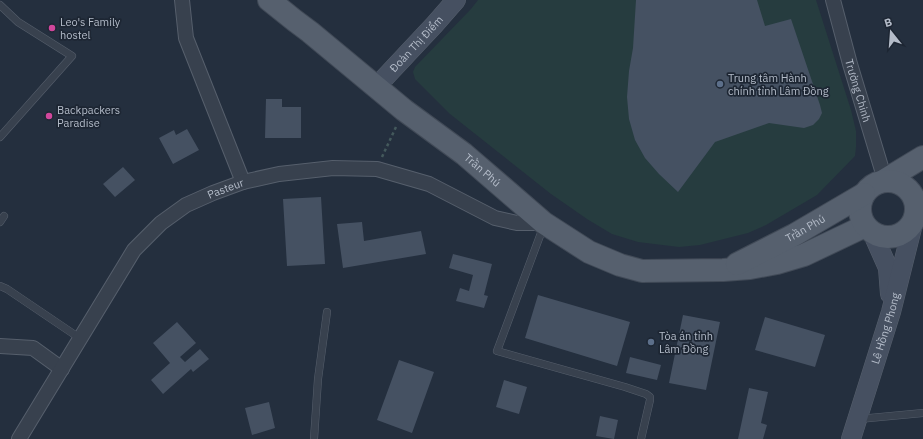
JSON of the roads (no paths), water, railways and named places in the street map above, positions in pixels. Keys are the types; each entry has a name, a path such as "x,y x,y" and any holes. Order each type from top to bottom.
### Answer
{"main road":[{"name":"Trần Phú","path":"269,0 404,110 464,154 544,223 589,252 620,265 642,271 723,270 764,266 804,255 868,229"},
{"path":"885,180 894,181 903,185 914,198 918,207 911,224 905,231 898,235 888,237 880,236 868,229 861,219 859,210 860,202 869,187 877,182 885,180 923,157"},
{"name":"Trần Phú","path":"723,270 794,235 864,194"}],"street":[{"path":"182,0 186,38 243,182"},
{"name":"Đoàn Thị Điểm","path":"376,87 456,0"},
{"name":"Trường Chinh","path":"833,0 850,64 885,180"},
{"name":"Pasteur","path":"19,439 134,250 161,223 186,205 212,193 243,182 279,174 333,168 377,169 429,184 495,218 517,223 544,223"},
{"name":"Lê Hồng Phong","path":"851,439 891,312 918,207"},
{"path":"868,229 888,268 891,312"},
{"path":"0,346 33,348 62,369"}],"lane":[{"path":"0,5 18,22 72,56 0,137"},
{"path":"544,223 497,351 646,394 650,397 650,400 641,439"},
{"path":"0,286 7,289 81,339"},
{"path":"314,439 318,379 327,312"},
{"path":"857,420 923,413"}],"place":[{"name":"Leo's Family hostel","path":"52,28"},
{"name":"Trung tâm Hành chính tỉnh Lâm Đồng","path":"720,84"},
{"name":"Backpackers Paradise","path":"49,116"},
{"name":"Tòa án tỉnh Lâm Đồng","path":"651,342"}]}
